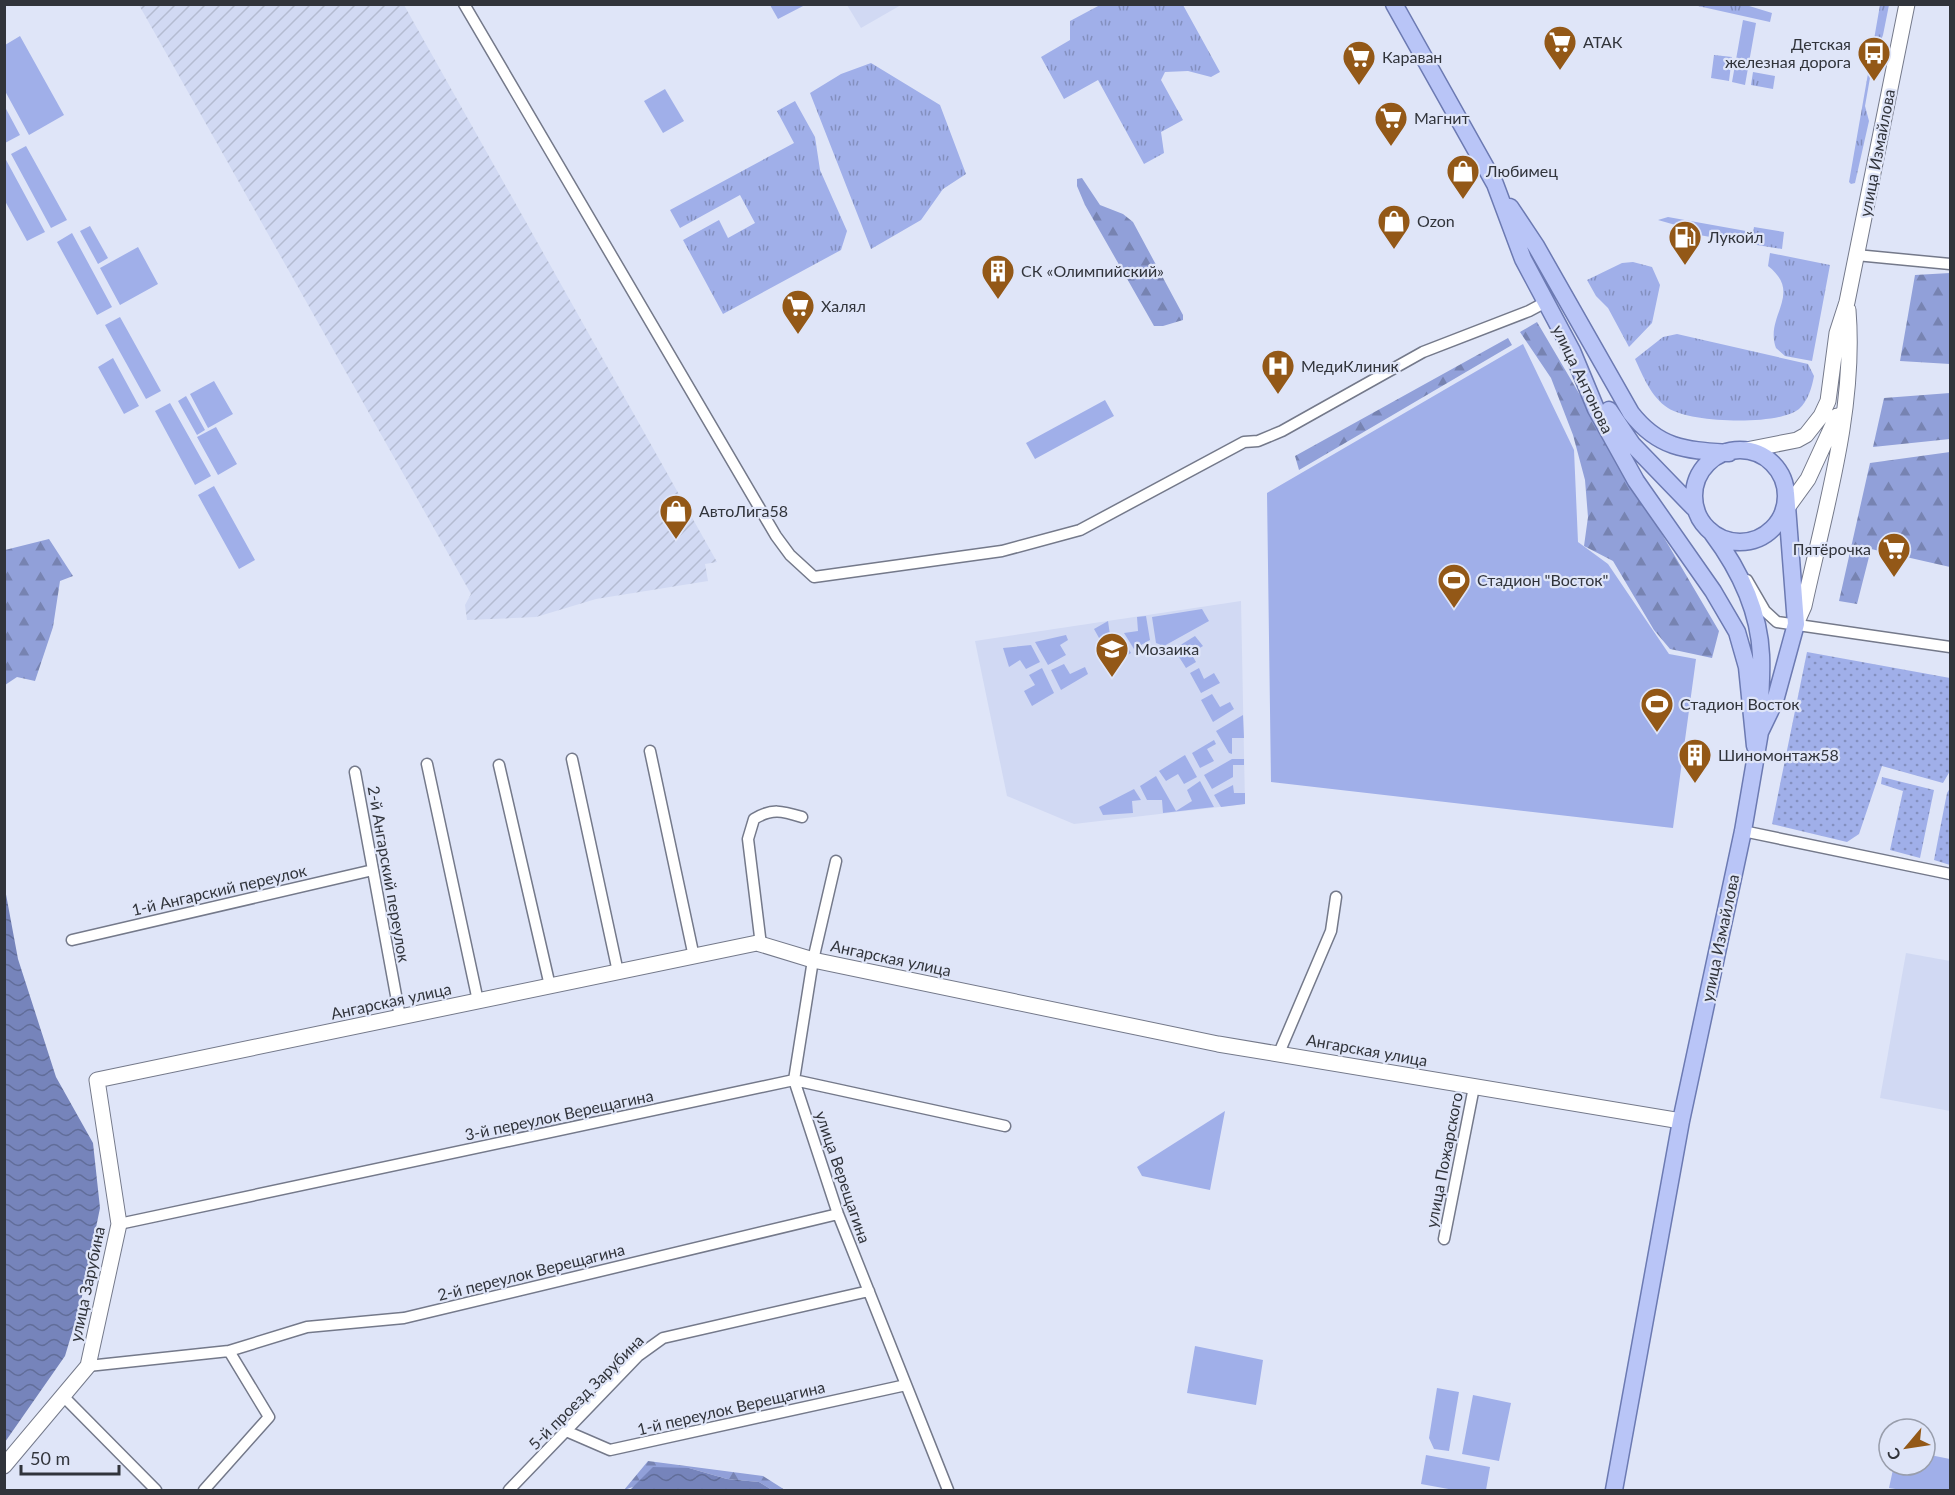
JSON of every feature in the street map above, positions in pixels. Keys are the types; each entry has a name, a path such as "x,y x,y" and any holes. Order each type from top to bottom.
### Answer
{"main road":[{"name":"улица Антонова","path":"1394,4 1495,184 1523,259 1544,303 1572,351 1596,409 1636,481 1713,591 1737,632 1747,667 1749,710 1756,753"},
{"path":"1495,184 1536,246 1631,413 1642,427 1655,438 1672,445 1696,451 1738,451 1763,455 1775,465 1785,506 1796,624"},
{"path":"1544,303 1560,289"},
{"path":"1572,351 1632,444 1694,508 1739,574 1751,601 1759,633 1760,732"},
{"path":"1694,508 1693,495 1703,471 1710,463 1738,451"},
{"path":"1712,533 1732,540 1745,541 1765,533 1785,506"},
{"name":"улица Измайлова","path":"1614,1491 1681,1121 1743,831 1760,732 1775,701 1796,624"}],"street":[{"path":"464,4 776,536 790,555 814,577 1002,551 1080,530 1244,442 1258,441 1282,431 1423,352 1544,303"},
{"name":"улица Измайлова","path":"1738,451 1797,440 1806,435 1821,416 1828,401 1837,333 1847,302 1907,4"},
{"path":"1856,255 1950,264"},
{"name":"улица Измайлова","path":"1796,624 1804,606 1844,417 1850,335 1847,302"},
{"name":"улица Измайлова","path":"1785,506 1819,458 1845,392"},
{"path":"1739,574 1748,580 1771,617 1783,623 1950,647"},
{"path":"650,752 694,957"},
{"path":"572,759 618,972"},
{"path":"427,764 478,1001"},
{"path":"499,765 550,987"},
{"name":"2-й Ангарский переулок","path":"355,772 400,1017"},
{"path":"761,945 748,838 754,819 768,811 780,810 802,817"},
{"path":"1743,831 1950,874"},
{"name":"улица Верещагина","path":"836,861 813,960 794,1080 838,1214 948,1491"},
{"name":"1-й Ангарский переулок","path":"72,940 373,870"},
{"path":"1279,1053 1331,931 1335,897"},
{"name":"Ангарская улица","path":"97,1080 618,972 761,945 813,960 1218,1044 1681,1121"},
{"name":"улица Зарубина","path":"4,1466 88,1366 118,1224 97,1080"},
{"name":"3-й переулок Верещагина","path":"118,1224 794,1080 1005,1126"},
{"name":"улица Пожарского","path":"1443,1239 1474,1087"},
{"name":"2-й переулок Верещагина","path":"88,1366 229,1351 307,1328 404,1318 838,1214"},
{"name":"5-й проезд Зарубина","path":"509,1491 638,1356 663,1338 869,1291"},
{"path":"204,1491 269,1417 229,1351"},
{"name":"1-й переулок Верещагина","path":"566,1431 610,1450 906,1385"},
{"path":"63,1396 156,1491"}],"shaded area":[{"path":"139,5 404,5 717,562 705,564 708,581 596,599 536,617 467,620 465,605 471,594"},
{"path":"847,5 901,5 861,28"},
{"name":"Мозаика","path":"1241,601 1245,804 1074,824 1007,796 975,641"},
{"path":"1906,953 1950,961 1950,1111 1880,1098"}],"green space":[{"path":"1689,4 1746,5 1772,13 1770,22"},
{"path":"770,5 805,5 778,19"},
{"path":"1100,5 1183,5 1220,72 1211,77 1188,71 1165,72 1161,80 1183,120 1161,132 1164,153 1144,164 1098,80 1064,99 1041,57 1070,40 1070,21"},
{"path":"1880,5 1889,5 1883,35 1873,61 1865,106 1869,121 1855,183 1851,184 1849,182"},
{"path":"1743,20 1756,23 1745,85 1732,82"},
{"path":"20,36 64,115 29,135 5,91 5,45"},
{"path":"1714,55 1732,57 1729,81 1711,78"},
{"path":"871,63 940,105 966,174 943,189 921,220 871,249 810,93 841,74"},
{"path":"1753,72 1775,76 1773,89 1751,85"},
{"path":"665,89 684,121 663,133 644,101"},
{"path":"795,101 815,137 820,170 847,231 841,250 723,314 683,240 719,220 728,238 755,223 740,195 680,228 670,210 794,143 777,111"},
{"path":"5,107 20,135 4,143"},
{"path":"26,146 67,220 51,228 11,154"},
{"path":"5,158 45,232 27,241 5,201"},
{"path":"1082,178 1100,205 1123,214 1133,222 1183,315 1183,320 1163,326 1154,326 1085,205 1077,186 1077,179"},
{"path":"1668,217 1746,231 1744,243 1688,233 1679,226 1658,220"},
{"path":"90,226 108,258 98,264 80,231"},
{"path":"1754,227 1784,232 1782,249 1751,244"},
{"path":"72,233 112,307 97,315 57,242"},
{"path":"138,247 158,284 120,305 100,268"},
{"path":"1770,253 1830,265 1812,361 1785,356 1776,348 1775,326 1783,296 1783,286 1778,276 1768,266"},
{"path":"1633,262 1652,267 1660,285 1652,323 1629,347 1608,308 1596,296 1587,280 1622,263"},
{"path":"1950,273 1950,364 1900,361 1915,275"},
{"path":"120,317 161,391 146,399 105,325"},
{"path":"1537,322 1719,631 1712,658 1670,649 1654,630 1613,561 1584,546 1588,517 1585,480 1573,435 1551,378 1520,332"},
{"path":"1677,334 1808,364 1814,376 1807,398 1799,409 1788,414 1754,420 1734,421 1695,417 1668,408 1652,392 1635,359 1663,337"},
{"path":"1508,338 1512,345 1299,470 1295,456"},
{"name":"Стадион \"Восток\"","path":"1523,344 1574,450 1578,542 1608,564 1669,654 1696,659 1673,828 1271,782 1267,493"},
{"path":"113,358 139,406 124,414 98,367"},
{"path":"214,381 233,414 208,428 190,394"},
{"path":"1950,393 1950,439 1873,447 1884,398"},
{"path":"186,396 205,430 197,435 178,401"},
{"path":"1105,400 1114,416 1035,459 1026,443"},
{"path":"170,403 211,476 195,485 155,411"},
{"path":"216,427 237,464 218,475 197,437"},
{"path":"1950,452 1950,567 1871,549 1857,604 1839,601 1870,463"},
{"path":"214,486 255,560 239,569 198,495"},
{"path":"49,539 73,576 60,581 53,627 35,681 17,677 5,685 5,550"},
{"path":"1202,609 1209,621 1164,646 1156,643 1152,617"},
{"path":"1146,616 1150,640 1134,649 1124,633 1138,631 1137,617"},
{"path":"1108,621 1110,635 1120,634 1131,653 1113,663 1094,629"},
{"path":"1066,635 1068,640 1060,645 1066,655 1048,665 1035,642"},
{"path":"1195,636 1203,646 1191,653 1196,662 1186,668 1174,649"},
{"path":"1031,645 1040,662 1026,669 1020,660 1009,667 1003,648"},
{"path":"1807,652 1950,678 1950,771 1943,783 1882,766 1859,834 1847,842 1772,824"},
{"path":"1064,664 1070,674 1085,667 1088,674 1061,690 1051,670"},
{"path":"1042,668 1054,693 1032,706 1024,691 1035,685 1029,675"},
{"path":"1199,668 1204,679 1214,673 1220,683 1201,693 1190,673"},
{"path":"1212,694 1220,707 1230,702 1234,709 1213,722 1201,700"},
{"path":"1243,715 1244,738 1232,738 1232,754 1229,753 1216,731"},
{"path":"1214,740 1216,744 1207,749 1214,761 1200,768 1192,753"},
{"path":"1185,755 1197,777 1184,784 1178,774 1166,781 1159,771"},
{"path":"1232,759 1244,759 1244,765 1233,765 1233,777 1212,789 1204,775"},
{"path":"1156,776 1176,811 1192,801 1187,790 1200,781 1214,807 1163,813 1162,800 1147,800 1140,786"},
{"path":"1882,777 1934,790 1920,858 1890,850 1903,791 1881,784"},
{"path":"1233,785 1234,793 1245,793 1245,804 1221,807 1214,795"},
{"path":"1950,788 1950,865 1934,860 1947,793"},
{"path":"1134,789 1141,800 1132,801 1133,813 1103,815 1099,807"},
{"path":"1225,1111 1210,1190 1142,1176 1137,1167"},
{"path":"1195,1346 1263,1360 1256,1405 1187,1393"},
{"path":"1437,1388 1459,1392 1449,1451 1434,1449 1429,1438"},
{"path":"1473,1395 1511,1403 1499,1461 1462,1454"},
{"path":"1426,1455 1490,1467 1486,1490 1454,1490 1421,1484"},
{"path":"1937,1456 1950,1459 1950,1490 1889,1488 1891,1477 1937,1477"},
{"path":"648,1461 763,1476 785,1490 772,1490 759,1482 727,1479 689,1468 624,1490"}],"water":[{"path":"5,889 18,959 56,1077 93,1143 100,1208 80,1306 65,1356 5,1442"},
{"path":"653,1467 689,1468 727,1479 759,1482 772,1490 630,1490"}],"place":[{"name":"АТАК","path":"1560,71"},
{"name":"Детская железная дорога","path":"1874,82"},
{"name":"Караван","path":"1359,86"},
{"name":"Магнит","path":"1391,147"},
{"name":"Любимец","path":"1463,200"},
{"name":"Ozon","path":"1394,250"},
{"name":"Лукойл","path":"1685,266"},
{"name":"СК «Олимпийский»","path":"998,300"},
{"name":"Халял","path":"798,335"},
{"name":"МедиКлиник","path":"1278,395"},
{"name":"АвтоЛига58","path":"676,540"},
{"name":"Пятёрочка","path":"1894,578"},
{"name":"Стадион \"Восток\"","path":"1454,609"},
{"name":"Мозаика","path":"1112,678"},
{"name":"Стадион Восток","path":"1657,733"},
{"name":"Шиномонтаж58","path":"1695,784"}]}
